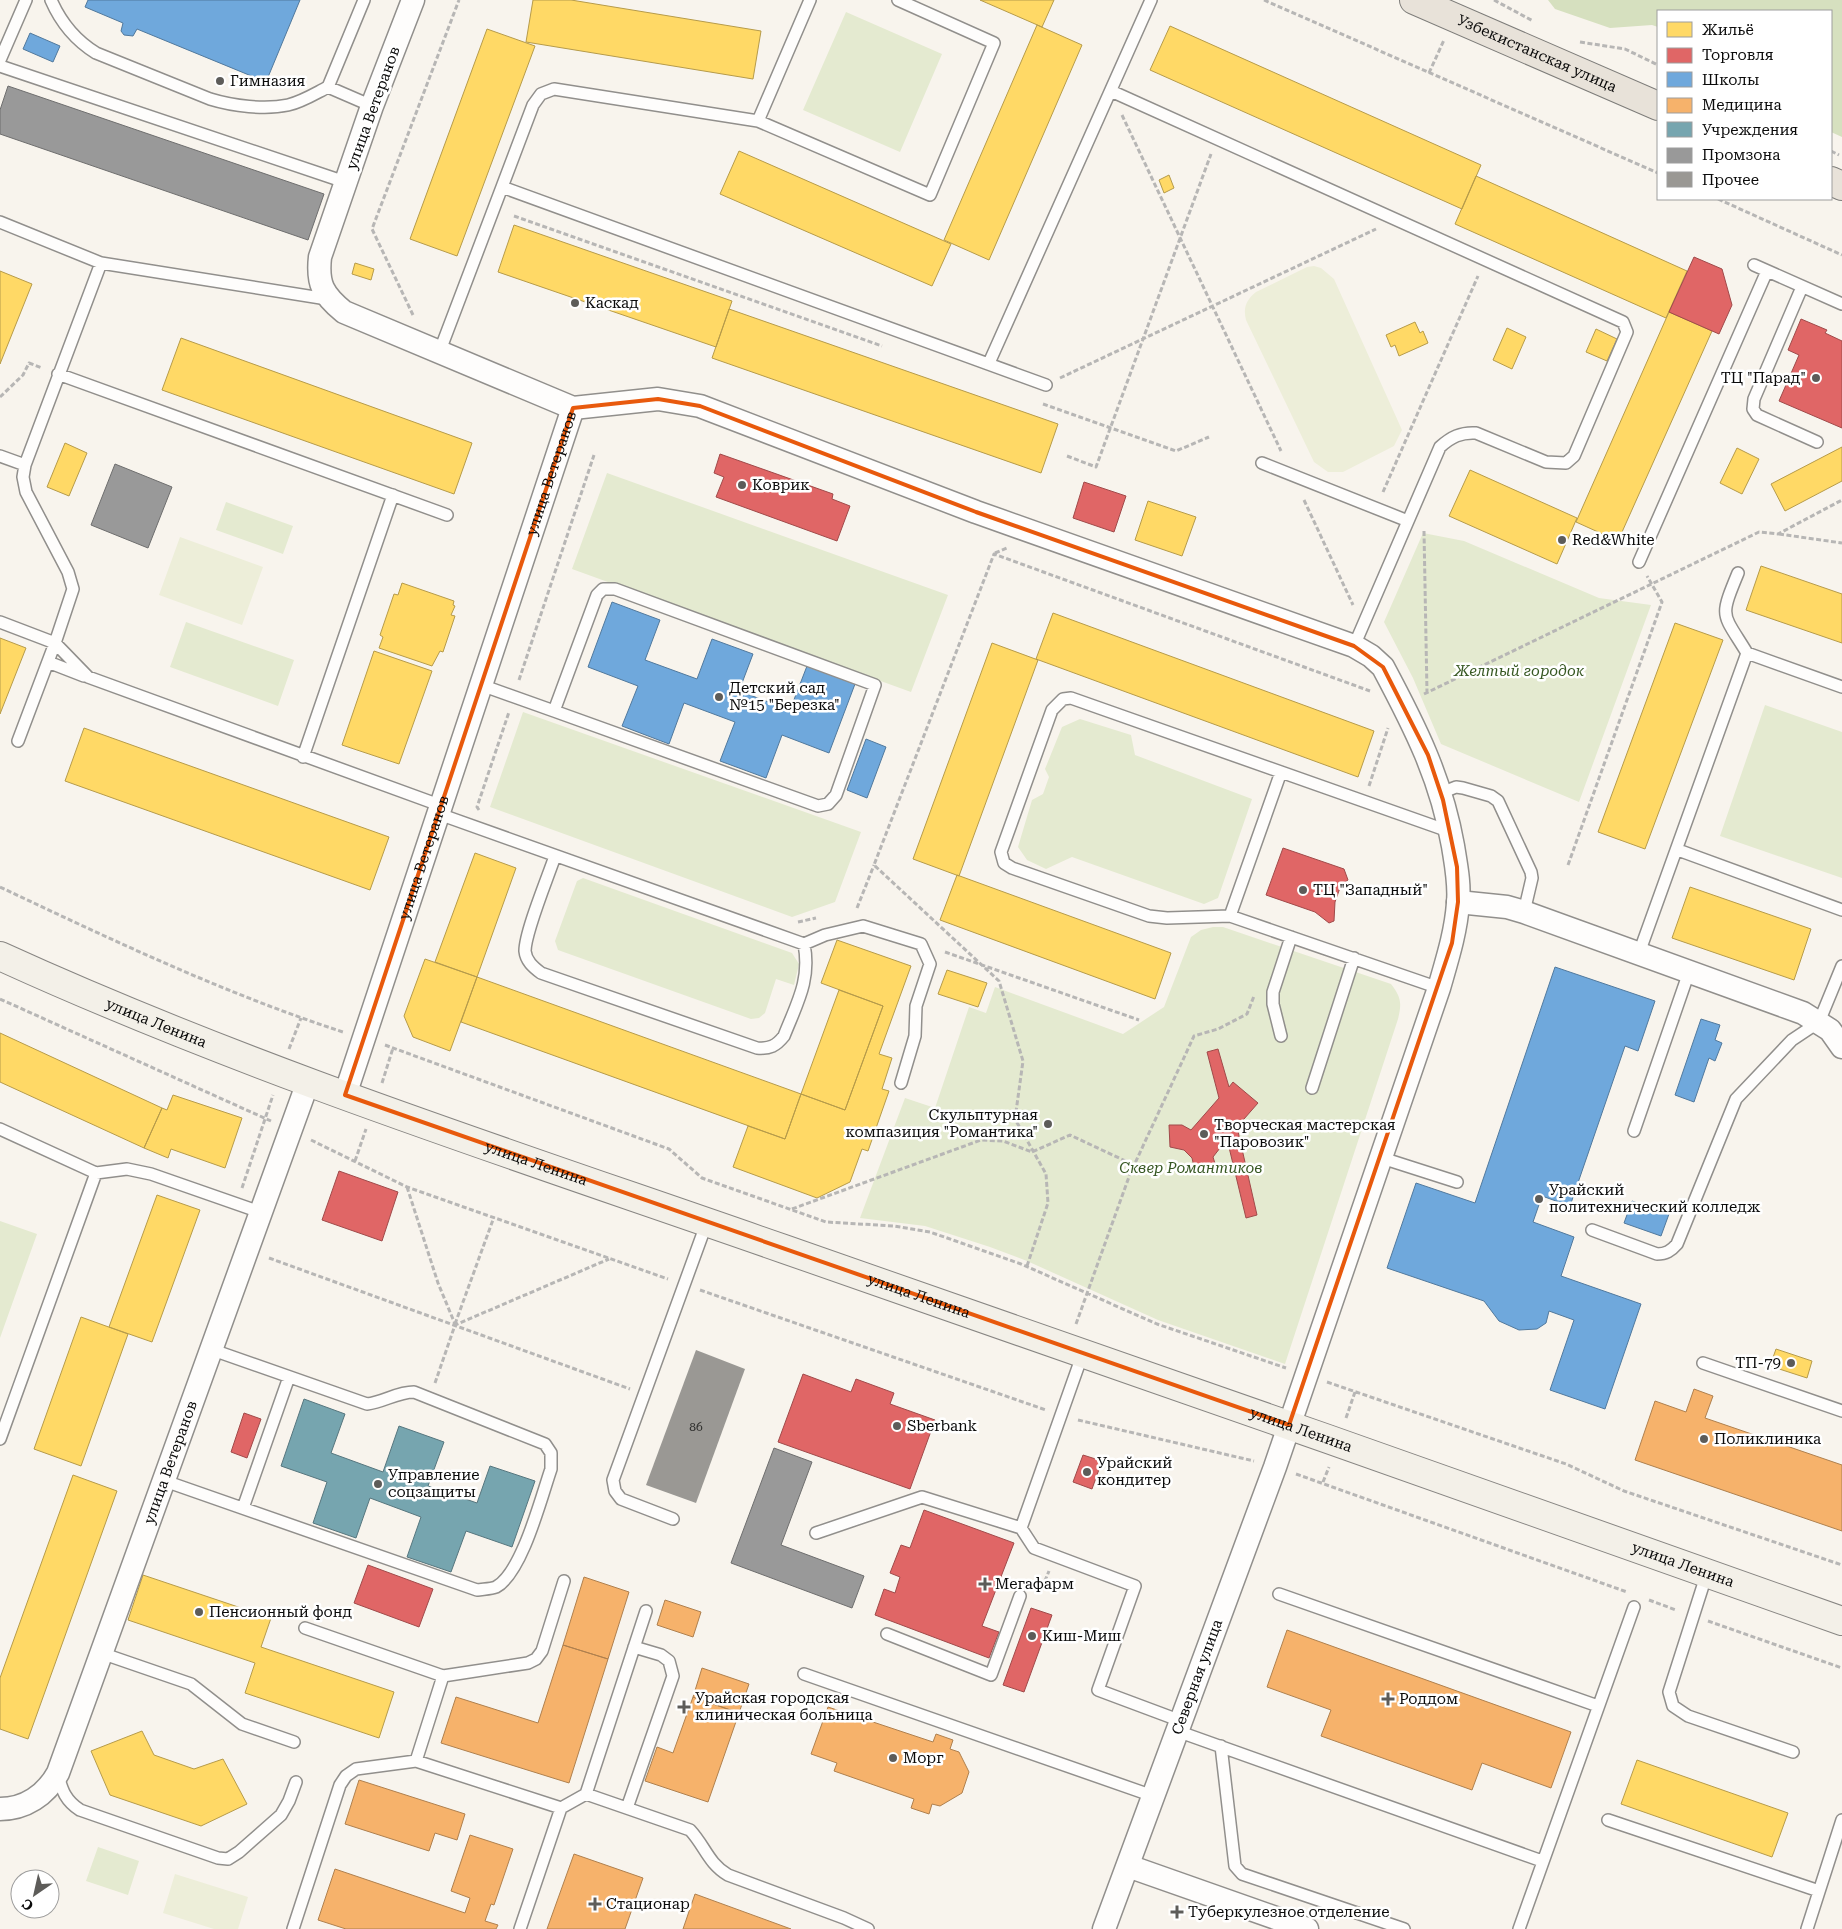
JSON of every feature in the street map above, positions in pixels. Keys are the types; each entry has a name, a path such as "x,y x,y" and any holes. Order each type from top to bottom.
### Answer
{"main road":[{"name":"Узбекистанская улица","path":"1419,1 1657,106"},
{"name":"улица Ленина","path":"0,956 124,1010 308,1082 1290,1425 1842,1621"}],"street":[{"name":"улица Ветеранов","path":"345,1095 573,408 344,312 327,299 320,282 320,257 372,106 413,0"},
{"name":"Северная улица","path":"573,408 658,399 700,406 976,512 1358,636 1371,656 1382,667 1428,755 1441,793 1451,832 1457,867 1458,902 1452,943 1440,988 1275,1468 1104,1929"},
{"path":"1458,902 1506,907 1524,912 1803,1013 1830,1030 1842,1047"},
{"name":"улица Ветеранов","path":"0,1809 20,1806 36,1798 50,1786 58,1774 162,1480 308,1082"},
{"path":"1128,1866 1307,1929"}],"lane":[{"path":"0,60 26,0"},
{"path":"51,0 58,16 80,43 96,53 226,104 269,106 289,105 328,87 364,0"},
{"path":"758,121 810,0"},
{"path":"435,351 502,187 533,105 541,94 554,89 758,121 930,194 994,43 898,0"},
{"path":"989,362 1151,0"},
{"path":"0,66 346,182"},
{"path":"328,87 372,106"},
{"path":"1111,92 1623,322 1627,332 1574,456 1566,463 1546,462 1476,433 1466,432 1451,437 1440,447 1358,636"},
{"path":"502,187 1046,384"},
{"path":"0,222 101,263 327,299"},
{"path":"18,740 55,643 73,589 68,572 26,492 23,477 25,465 101,263"},
{"path":"1754,265 1842,304"},
{"path":"1639,562 1767,271"},
{"path":"1802,287 1754,399 1753,409 1757,415 1817,442"},
{"path":"58,374 448,515"},
{"path":"0,456 25,465"},
{"path":"1262,463 1408,521"},
{"path":"303,757 393,495"},
{"path":"1738,573 1724,611 1726,618 1747,653 1842,687"},
{"path":"481,685 818,806 828,804 836,795 875,685 615,589 603,589 596,595 554,711"},
{"path":"0,622 55,643 88,677"},
{"path":"1639,954 1678,850 1747,653"},
{"path":"48,662 303,757 555,856 804,944 825,935 863,926 921,944 930,964 916,1006 915,1036 901,1083"},
{"path":"1440,988 1230,916 1167,918 1148,916 1012,868 1004,863 1001,852 1052,710 1063,699 1071,698 1451,832"},
{"path":"1230,916 1281,772"},
{"path":"1441,793 1456,787 1463,788 1490,796 1502,805 1531,872 1532,878 1524,912"},
{"path":"1678,850 1842,910"},
{"path":"555,856 528,936 525,951 529,963 541,973 757,1048 768,1049 778,1044 784,1036 806,977 808,962 804,944"},
{"path":"1281,1036 1273,1004 1273,992 1291,937"},
{"path":"1312,1088 1354,958"},
{"path":"1592,1230 1657,1254 1665,1254 1672,1250 1677,1244 1736,1099 1792,1040 1819,1022 1842,966"},
{"path":"1634,1131 1690,972"},
{"path":"0,1129 96,1173 127,1169 151,1174 260,1212"},
{"path":"1382,1158 1457,1182"},
{"path":"0,1439 96,1173"},
{"path":"673,1519 621,1499 615,1492 614,1480 707,1222"},
{"path":"162,1480 477,1590 495,1588 507,1578 517,1564 552,1469 551,1453 545,1444 414,1392 404,1392 377,1403 367,1404 210,1349"},
{"path":"1021,1528 1061,1415 1075,1350"},
{"path":"1703,1363 1842,1410"},
{"path":"243,1508 289,1377"},
{"path":"816,1533 922,1497 1021,1528 1034,1548 1135,1586 1098,1690 1221,1746 1542,1861"},
{"path":"1707,1573 1669,1692 1673,1706 1688,1716 1793,1752"},
{"path":"305,1628 443,1676 528,1663 536,1659 542,1651 564,1581"},
{"path":"1279,1594 1598,1706"},
{"path":"887,1634 991,1674 1020,1596"},
{"path":"1519,1929 1637,1602"},
{"path":"520,1929 561,1808 586,1794 646,1611"},
{"path":"627,1808 672,1676 669,1661 660,1655 634,1647"},
{"path":"101,1653 191,1684 242,1724 294,1742"},
{"path":"804,1674 1153,1796"},
{"path":"416,1761 443,1676"},
{"path":"1221,1746 1235,1866 1242,1874 1404,1929"},
{"path":"293,1929 340,1785 346,1776 356,1769 416,1761 561,1808"},
{"path":"58,1774 62,1790 69,1803 80,1810 218,1858 228,1859 239,1852 281,1815 296,1782"},
{"path":"586,1794 690,1830 699,1839 715,1867 728,1875 868,1929"},
{"path":"1608,1820 1819,1891"},
{"path":"1806,1929 1842,1820"}],"path":[{"path":"435,351 372,229 459,0"},
{"path":"1264,0 1657,173"},
{"path":"1494,0 1506,5"},
{"path":"1502,0 1518,15 1536,22"},
{"path":"1571,38 1580,42 1625,50 1657,65"},
{"path":"1111,92 1292,475 1358,636"},
{"path":"1067,456 1096,467 1216,140"},
{"path":"1720,200 1842,255"},
{"path":"1046,384 1394,220"},
{"path":"1375,508 1484,260"},
{"path":"0,397 23,375 29,363 58,374"},
{"path":"482,814 477,807 594,455"},
{"path":"1778,534 1842,500"},
{"path":"1408,521 1424,530 1427,693 1759,532 1842,542"},
{"path":"848,910 857,908 994,554 1373,692"},
{"path":"1568,865 1662,602 1639,562"},
{"path":"1364,802 1390,722"},
{"path":"874,865 999,981 1023,1061 1015,1119 1046,1174 1048,1203 1027,1266"},
{"path":"0,888 80,925 300,1018 364,1038 669,1149 702,1178 826,1222 894,1226 930,1232 1027,1266 1157,1324 1566,1464 1624,1491 1842,1565"},
{"path":"790,924 819,917"},
{"path":"921,944 1139,1020"},
{"path":"1075,1350 1087,1292 1134,1165 1194,1036 1218,1029 1247,1014 1256,990"},
{"path":"0,999 265,1118 407,1187 1061,1415 1275,1468 1323,1482 1631,1594"},
{"path":"237,1203 300,1018"},
{"path":"791,1210 981,1140 1003,1141 1032,1152 1070,1135 1134,1165"},
{"path":"407,1187 438,1283 455,1324"},
{"path":"430,1398 494,1217"},
{"path":"247,1250 644,1394"},
{"path":"455,1324 609,1258"},
{"path":"1045,1409 1048,1400"},
{"path":"1020,1596 1042,1588 1054,1556"},
{"path":"1637,1602 1694,1616 1842,1668"}],"highlighted area":[{"path":"658,399 700,406 976,512 1354,646 1383,667 1428,755 1443,800 1457,867 1458,902 1452,943 1289,1425 345,1095 573,408"}],"green space":[{"path":"1548,0 1842,0 1842,137 1832,132 1832,10 1657,10 1657,27 1652,25 1610,28 1555,9"},
{"path":"846,12 942,54 900,152 803,110"},
{"path":"1307,267 1321,268 1334,279 1402,430 1394,446 1343,472 1328,472 1314,462 1245,316 1246,304 1256,292"},
{"path":"607,473 948,595 911,692 572,569"},
{"path":"226,502 293,526 283,554 216,530"},
{"name":"Желтый городок","path":"1423,533 1464,541 1599,598 1651,605 1579,802 1441,744 1413,678 1384,622"},
{"path":"180,537 263,567 242,625 159,595"},
{"path":"186,622 294,660 278,706 170,667"},
{"path":"1765,705 1842,732 1842,878 1720,836"},
{"path":"523,712 861,832 835,902 792,917 490,807"},
{"path":"1080,719 1131,735 1135,755 1252,799 1218,898 1204,904 1072,857 1046,869 1027,860 1018,847 1032,800 1043,794 1049,777 1045,769 1062,727"},
{"path":"583,878 792,953 799,964 794,985 776,979 765,1013 759,1018 751,1019 558,950 555,941 577,881"},
{"name":"Сквер Романтиков","path":"1223,927 1391,984 1400,1000 1398,1019 1285,1364 1158,1320 1027,1261 990,1247 925,1226 860,1218 905,1098 935,1108 969,1007 986,1013 995,987 1123,1034 1164,1007 1191,937 1201,930"},
{"path":"0,1221 37,1234 0,1338"},
{"path":"98,1847 139,1861 128,1895 86,1881"},
{"path":"175,1874 248,1897 238,1929 214,1929 163,1913"}],"building: Жильё":[{"path":"533,0 571,0 761,31 753,79 526,42"},
{"path":"980,0 1054,0 1042,27"},
{"path":"1037,25 1082,45 989,260 944,240"},
{"path":"1170,26 1481,165 1462,209 1150,70"},
{"path":"487,29 535,46 457,256 410,239"},
{"path":"739,151 951,244 932,286 720,194"},
{"path":"1169,175 1174,188 1164,193 1159,180"},
{"path":"1476,176 1687,271 1666,318 1455,224"},
{"path":"514,225 732,301 716,347 498,272"},
{"path":"355,263 374,269 371,280 352,274"},
{"path":"0,271 32,284 0,364"},
{"path":"729,309 1058,424 1041,473 712,358"},
{"path":"1669,312 1712,331 1618,541 1576,522"},
{"path":"1415,322 1420,333 1423,331 1428,343 1399,356 1395,345 1391,347 1386,335"},
{"path":"1507,328 1526,337 1512,369 1493,360"},
{"path":"1596,329 1617,339 1607,361 1586,352"},
{"path":"181,338 472,443 454,494 162,390"},
{"path":"65,443 87,453 69,496 47,487"},
{"path":"1842,447 1842,481 1785,511 1771,484"},
{"path":"1737,448 1759,459 1742,494 1720,483"},
{"path":"1470,470 1577,518 1557,564 1449,516"},
{"path":"1148,501 1196,517 1182,556 1135,540"},
{"path":"1761,566 1842,594 1842,643 1746,610"},
{"path":"402,583 454,601 453,605 455,606 451,615 455,616 443,652 440,651 432,666 379,648 383,637 380,635 394,594 398,595"},
{"path":"1053,613 1374,731 1358,777 1036,659"},
{"path":"1675,623 1723,640 1645,849 1598,832"},
{"path":"0,638 26,648 0,714"},
{"path":"992,643 1038,660 959,876 913,859"},
{"path":"374,651 432,671 399,764 342,745"},
{"path":"84,728 389,837 370,890 65,781"},
{"path":"475,853 516,868 477,977 435,962"},
{"path":"957,875 1171,953 1155,999 940,920"},
{"path":"1690,887 1811,929 1794,980 1672,938"},
{"path":"837,940 911,966 879,1054 892,1058 882,1089 889,1091 868,1151 862,1149 850,1182 817,1198 733,1167 748,1126 785,1139 801,1094 845,1110 883,1006 821,983"},
{"path":"425,959 477,977 450,1051 413,1037 404,1016"},
{"path":"947,970 987,983 978,1007 938,994"},
{"path":"477,977 801,1094 785,1139 461,1022"},
{"path":"839,990 883,1006 845,1110 801,1094"},
{"path":"0,1033 162,1108 144,1148 0,1082"},
{"path":"173,1095 242,1118 225,1168 171,1149 168,1158 144,1148 162,1108 167,1110"},
{"path":"157,1195 200,1210 152,1342 109,1327"},
{"path":"81,1317 128,1334 81,1466 34,1449"},
{"name":"ТП-79","path":"1776,1349 1812,1361 1807,1378 1770,1366"},
{"path":"73,1475 117,1491 28,1739 0,1729 0,1678"},
{"path":"143,1575 271,1618 261,1647 394,1692 379,1738 245,1693 255,1663 128,1620"},
{"path":"142,1731 154,1755 194,1769 223,1759 247,1804 201,1826 110,1795 91,1751"},
{"path":"1637,1760 1788,1813 1772,1857 1621,1804"}],"building: Торговля":[{"path":"1694,257 1722,269 1732,305 1719,334 1669,312"},
{"name":"ТЦ \"Парад\"","path":"1801,319 1827,330 1825,333 1842,341 1842,428 1779,401 1799,355 1788,350"},
{"path":"720,454 833,494 832,499 850,506 837,541 716,497 724,477 714,473"},
{"path":"1084,482 1126,496 1114,532 1073,518"},
{"name":"ТЦ \"Западный\"","path":"1283,848 1344,869 1348,880 1341,885 1335,902 1334,921 1329,923 1315,912 1266,895"},
{"name":"Творческая мастерская \"Паровозик\"","path":"1218,1049 1229,1087 1233,1082 1258,1103 1237,1127 1257,1215 1246,1218 1227,1139 1213,1157 1217,1170 1195,1171 1192,1158 1184,1150 1170,1147 1169,1125 1182,1125 1191,1130 1219,1098 1207,1052"},
{"path":"339,1171 398,1192 382,1241 322,1220"},
{"path":"803,1374 851,1392 856,1379 894,1393 890,1404 935,1420 910,1489 778,1442"},
{"path":"244,1413 261,1419 247,1458 231,1452"},
{"name":"Урайский кондитер","path":"1083,1455 1102,1461 1092,1489 1073,1482"},
{"path":"924,1510 1014,1543 982,1626 999,1632 989,1658 875,1615 884,1589 895,1593 900,1577 890,1573 901,1545 910,1548"},
{"path":"368,1565 433,1589 419,1627 354,1603"},
{"name":"Киш-Миш","path":"1031,1608 1052,1615 1024,1692 1003,1685"}],"building: Школы":[{"path":"88,0 300,0 266,82 137,29 133,36 124,35 121,31 123,23 85,7"},
{"path":"30,33 60,46 53,62 23,49"},
{"path":"612,602 660,620 645,660 697,679 712,639 753,654 739,691 790,710 807,666 855,684 829,753 782,735 766,778 720,761 735,722 684,703 669,744 622,726 638,686 588,667"},
{"path":"866,739 886,747 867,798 847,790"},
{"path":"1555,967 1655,1001 1638,1051 1625,1046 1570,1206 1542,1196 1533,1222 1574,1237 1561,1276 1641,1304 1605,1409 1550,1390 1574,1320 1549,1311 1546,1323 1537,1329 1519,1330 1499,1321 1484,1301 1387,1268 1416,1183 1475,1203"},
{"path":"1701,1019 1720,1025 1715,1040 1722,1043 1715,1061 1709,1058 1694,1102 1675,1095"},
{"path":"1632,1201 1669,1214 1661,1236 1624,1223"}],"building: Медицина":[{"name":"Поликлиника","path":"1694,1389 1713,1396 1705,1418 1842,1465 1842,1531 1635,1460 1655,1401 1686,1412"},
{"path":"584,1577 629,1592 608,1659 563,1645"},
{"path":"665,1600 701,1612 693,1637 657,1625"},
{"name":"Роддом","path":"1287,1630 1571,1732 1551,1788 1482,1763 1472,1790 1321,1736 1331,1710 1267,1687"},
{"path":"563,1645 608,1659 569,1783 441,1743 456,1697 538,1723"},
{"path":"702,1668 749,1684 739,1713 693,1697"},
{"path":"693,1697 739,1713 708,1802 645,1781 657,1747 673,1753"},
{"name":"Морг","path":"828,1707 933,1742 936,1734 953,1740 950,1749 959,1752 969,1772 962,1793 940,1806 932,1804 929,1814 911,1808 914,1799 834,1771 837,1763 811,1754"},
{"path":"359,1780 465,1814 457,1840 435,1833 429,1851 345,1824"},
{"path":"470,1835 513,1849 494,1905 491,1904 485,1921 498,1925 496,1929 346,1929 318,1920 335,1869 465,1913 470,1898 451,1891"},
{"name":"Стационар","path":"574,1854 643,1878 625,1929 547,1929"},
{"name":"Стационар","path":"695,1894 791,1929 683,1929"}],"building: Учреждения":[{"name":"Управление соцзащиты","path":"304,1399 345,1414 331,1453 383,1472 399,1426 444,1442 428,1486 477,1503 490,1466 535,1481 512,1547 466,1531 451,1572 407,1557 421,1517 370,1498 356,1538 313,1523 327,1482 281,1466"}],"building: Промзона":[{"path":"8,86 324,194 308,240 0,134 0,110"},
{"path":"115,464 172,487 148,548 91,525"},
{"path":"774,1448 812,1462 781,1545 864,1576 852,1608 731,1563"}],"building: Прочее":[{"path":"696,1350 745,1369 696,1503 646,1485"}],"place":[{"name":"Гимназия","path":"220,81"},
{"name":"Каскад","path":"575,303"},
{"name":"ТЦ \"Парад\"","path":"1816,378"},
{"name":"Коврик","path":"742,485"},
{"name":"Red&White","path":"1562,540"},
{"name":"Детский сад №15 \"Березка\"","path":"719,697"},
{"name":"ТЦ \"Западный\"","path":"1303,890"},
{"name":"Скульптурная компазиция \"Романтика\"","path":"1048,1124"},
{"name":"Творческая мастерская \"Паровозик\"","path":"1204,1134"},
{"name":"Урайский политехнический колледж","path":"1539,1199"},
{"name":"ТП-79","path":"1791,1363"},
{"name":"Sberbank","path":"897,1426"},
{"name":"Поликлиника","path":"1704,1439"},
{"name":"Урайский кондитер","path":"1087,1472"},
{"name":"Управление соцзащиты","path":"378,1484"},
{"name":"Мегафарм","path":"985,1584"},
{"name":"Пенсионный фонд","path":"199,1612"},
{"name":"Киш-Миш","path":"1032,1636"},
{"name":"Роддом","path":"1388,1699"},
{"name":"Урайская городская клиническая больница","path":"684,1707"},
{"name":"Морг","path":"893,1758"},
{"name":"Стационар","path":"595,1904"},
{"name":"Туберкулезное отделение","path":"1177,1912"}]}
